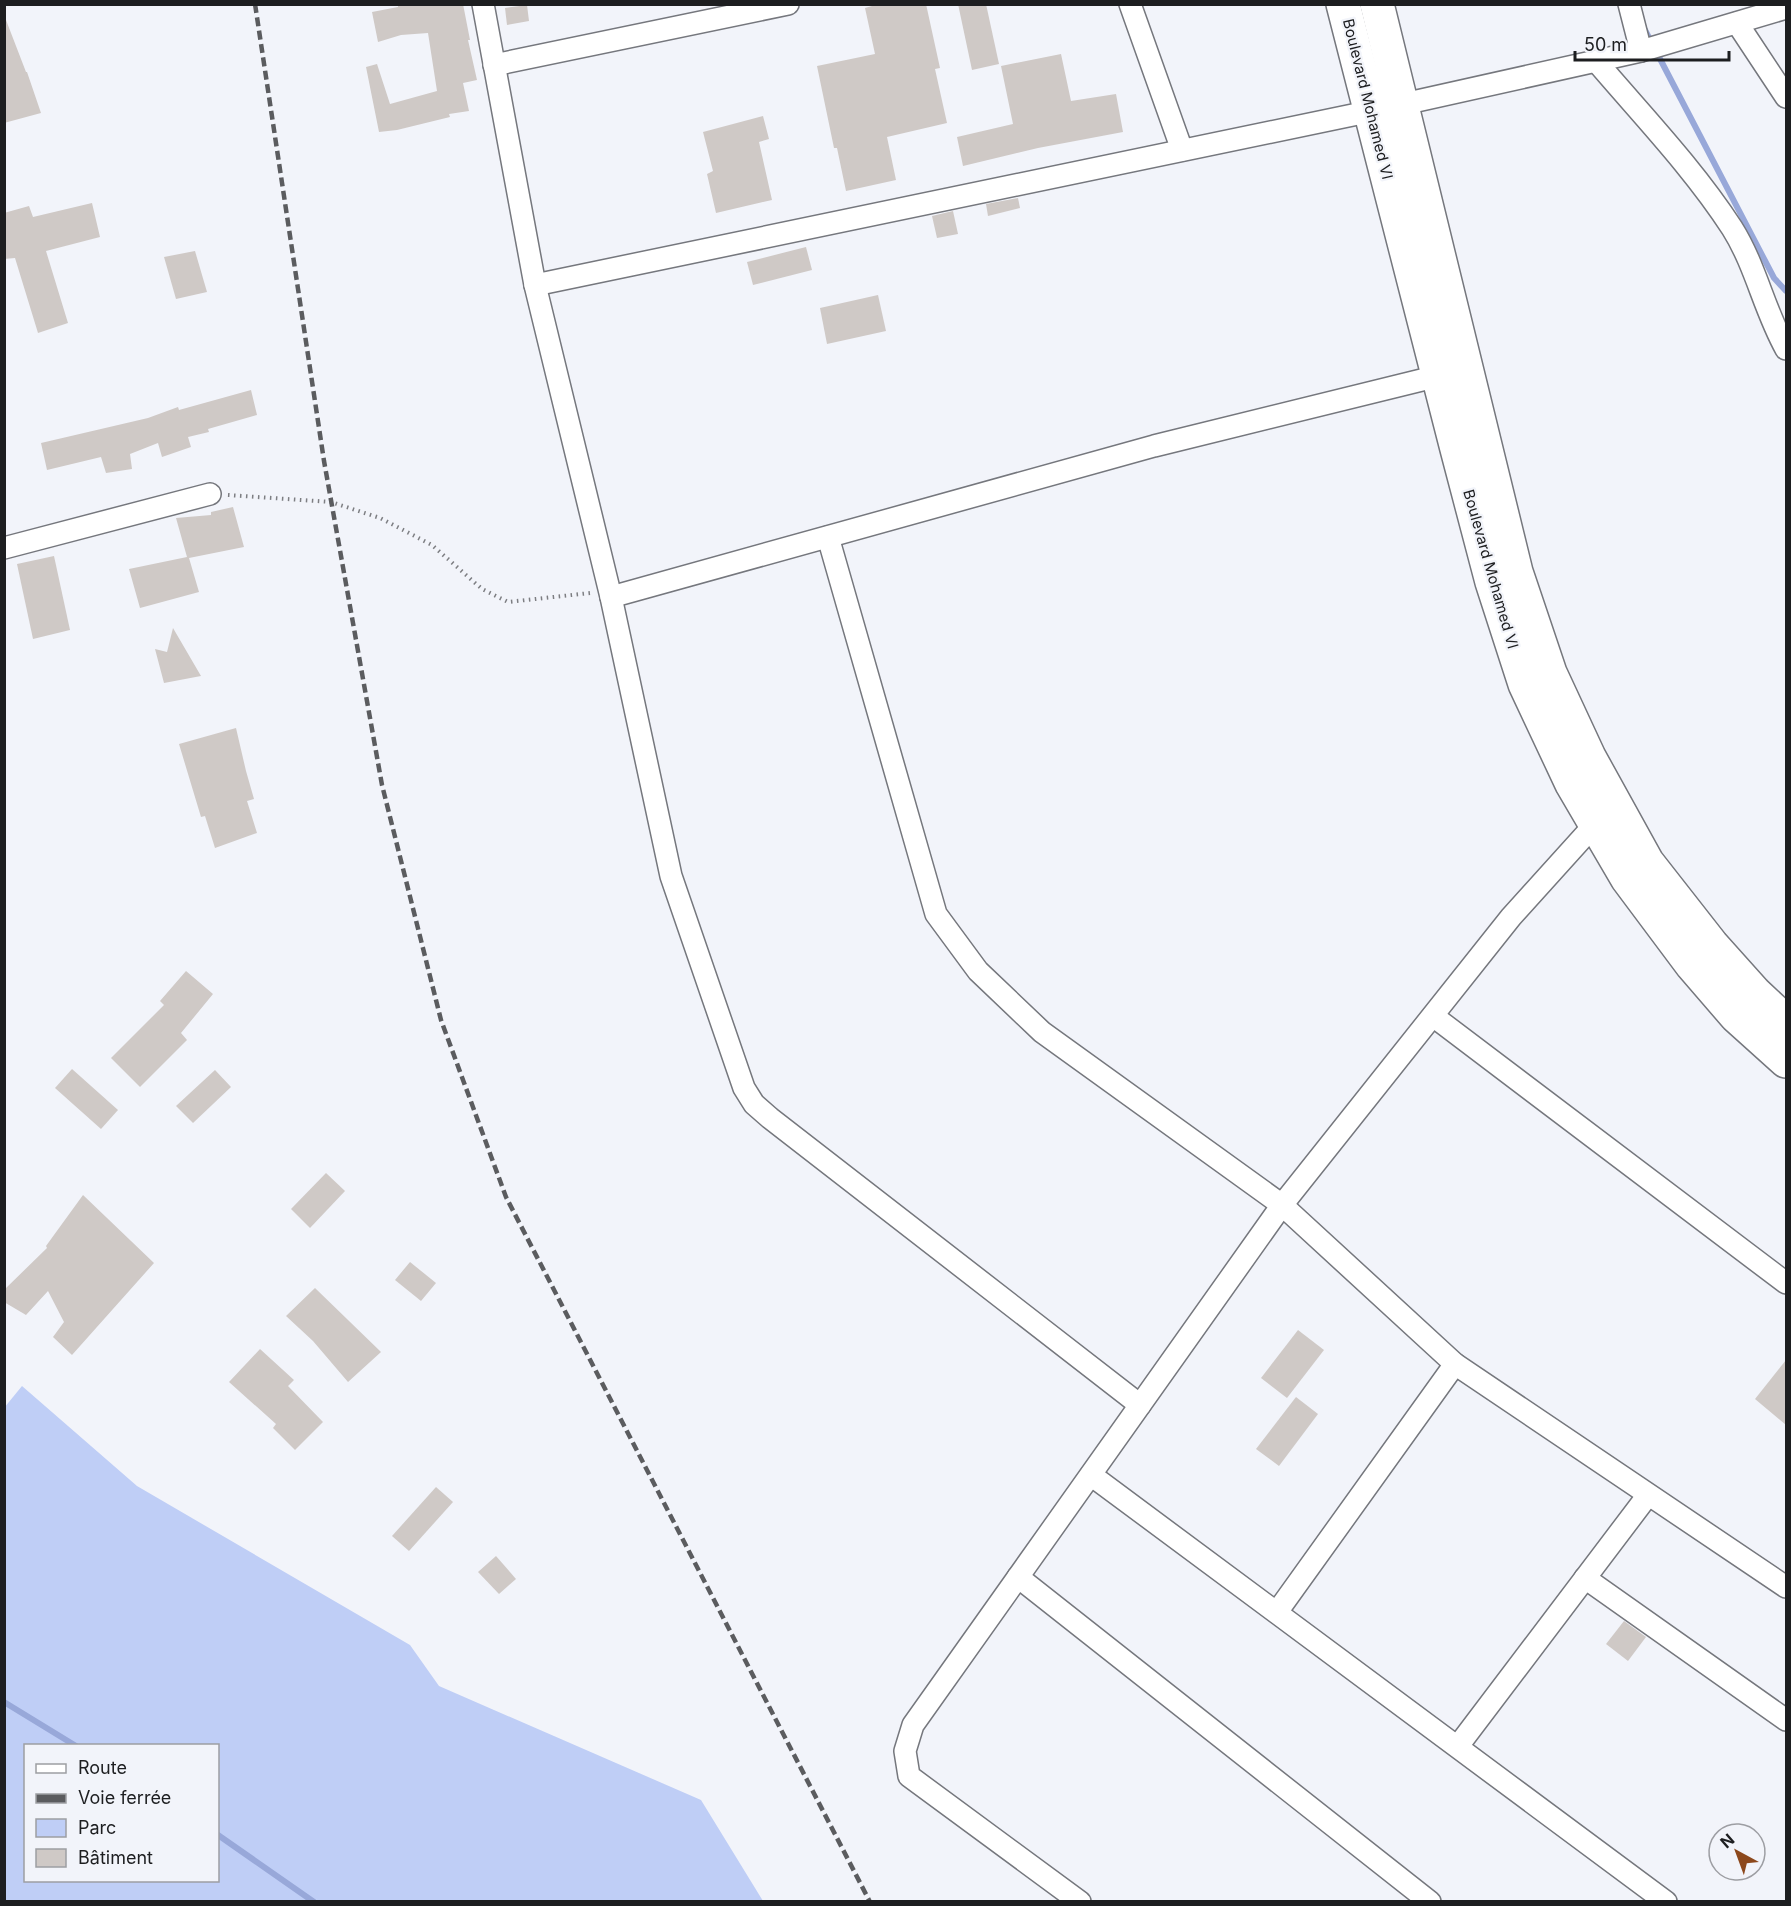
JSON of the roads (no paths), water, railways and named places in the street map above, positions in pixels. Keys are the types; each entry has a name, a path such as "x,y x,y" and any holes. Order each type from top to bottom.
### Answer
{"main road":[{"name":"Boulevard Mohamed VI","path":"1343,4 1386,107 1516,572 1550,673 1589,757 1647,862 1712,945 1755,993 1786,1022"},
{"name":"Boulevard Mohamed VI","path":"1377,4 1386,107 1438,376 1492,582 1525,684 1572,784 1627,878 1692,965 1736,1016 1786,1061"}],"street":[{"path":"483,4 535,285 611,597 671,876 744,1088 754,1104 1140,1406"},
{"path":"494,65 788,4"},
{"path":"1130,4 1182,150"},
{"path":"1629,4 1641,51"},
{"path":"535,285 1596,61 1641,51 1786,8"},
{"path":"1737,23 1786,97"},
{"path":"1596,61 1694,176 1732,229 1751,265 1773,326 1786,349"},
{"path":"611,597 1154,446 1438,376"},
{"path":"4,548 210,494"},
{"path":"828,537 936,914 978,971 1042,1032 1282,1205 1455,1364 1786,1587"},
{"path":"1080,1902 909,1776 905,1751 913,1725 1282,1205 1511,917 1595,824"},
{"path":"1433,1016 1786,1283"},
{"path":"1277,1612 1455,1364"},
{"path":"1091,1475 1666,1902"},
{"path":"1458,1746 1648,1495"},
{"path":"1018,1577 1430,1902"},
{"path":"1585,1578 1786,1720"}],"waterway":[{"path":"1645,30 1774,278 1786,291"},
{"path":"4,1702 73,1744"},
{"path":"219,1836 314,1902"}],"railway":[{"path":"255,4 324,461 382,785 441,1020 506,1197 870,1902"}]}
